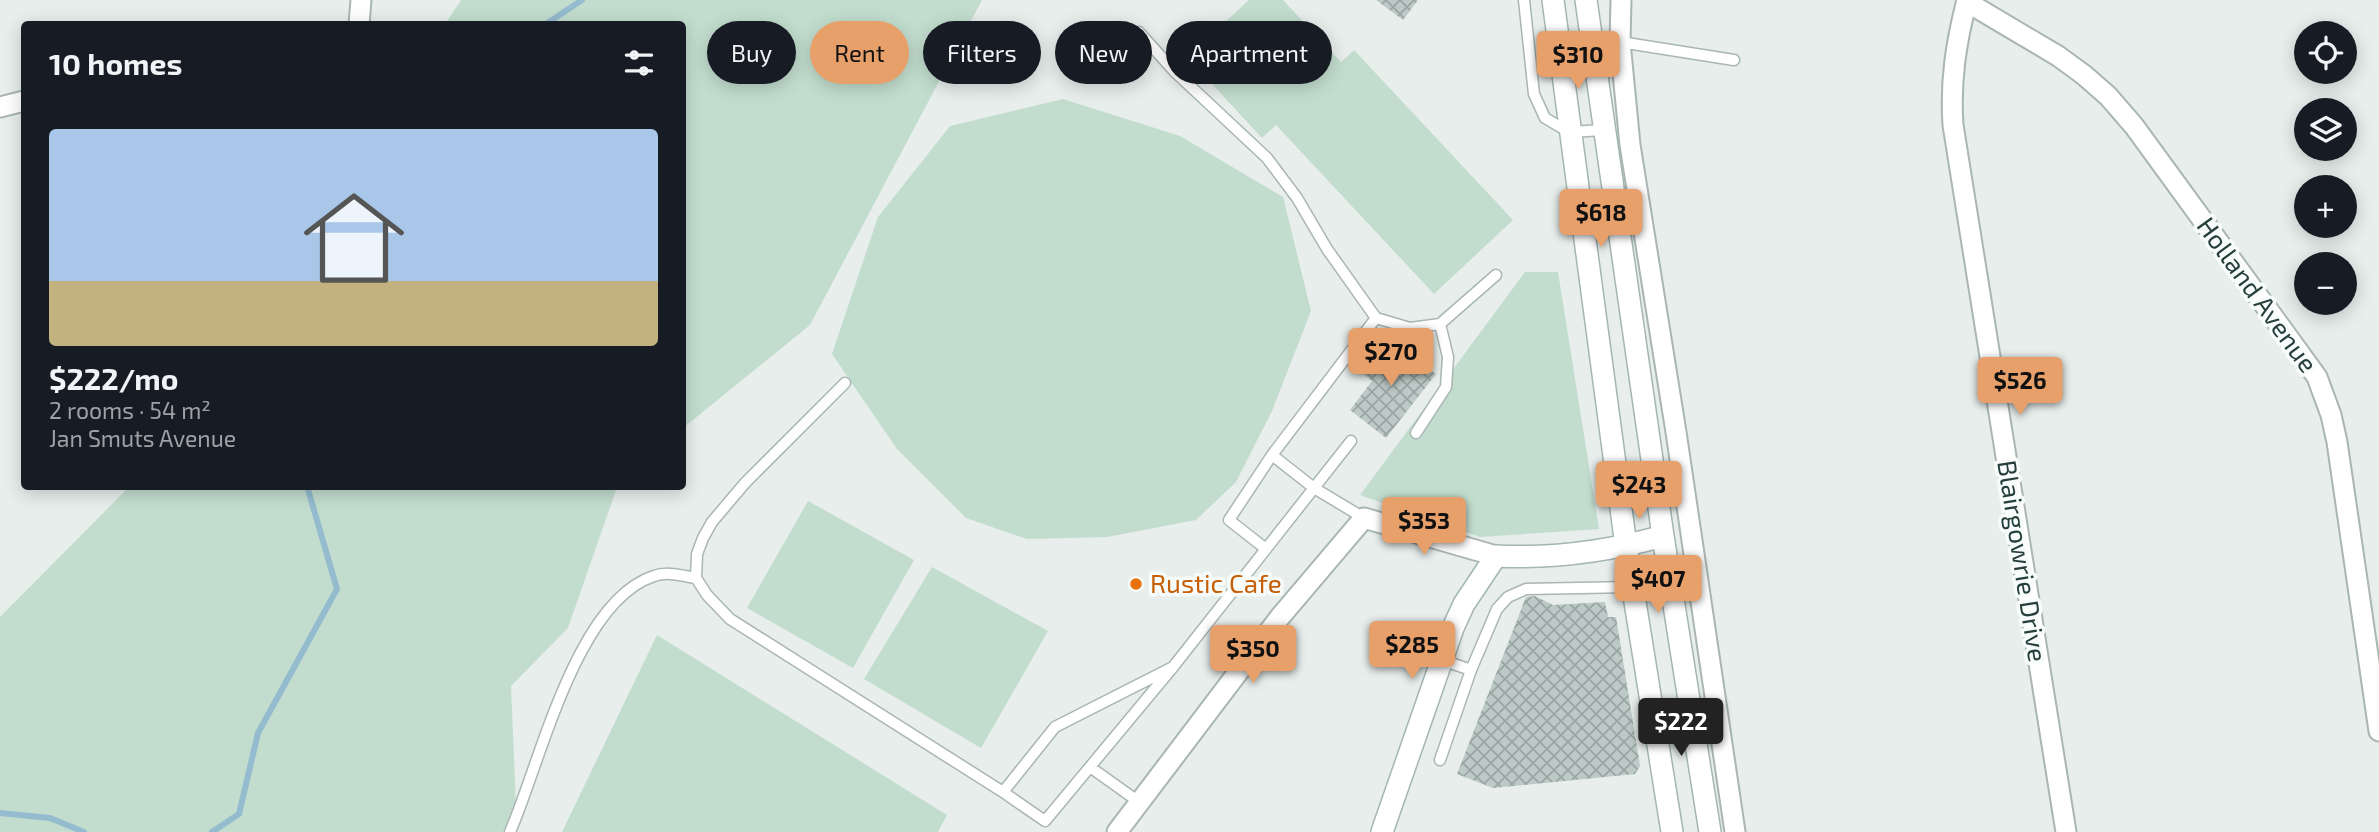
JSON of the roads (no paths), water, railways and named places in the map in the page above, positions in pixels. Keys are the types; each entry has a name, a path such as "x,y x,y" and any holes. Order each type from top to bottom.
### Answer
{"main road":[{"path":"1553,0 1626,546 1672,832"},
{"path":"1586,0 1663,536 1710,832"},
{"path":"1381,832 1453,628 1464,604 1496,556 1542,556 1626,546 1663,536"}],"street":[{"path":"359,21 361,0"},
{"path":"1621,0 1620,43 1630,145 1676,432 1735,832"},
{"name":"Holland Avenue","path":"1967,1 2057,56 2108,96 2134,126 2317,377 2331,415 2337,442 2379,731"},
{"name":"Blairgowrie Drive","path":"1967,1 1952,72 1953,125 2066,832"},
{"path":"0,107 21,102"},
{"path":"1117,832 1280,617 1364,518 1496,556"}],"lane":[{"path":"1524,0 1534,94 1545,118 1569,132 1604,130"},
{"path":"1620,43 1734,60"},
{"path":"1152,46 1174,71 1267,158 1297,198 1327,249 1376,318 1410,328 1440,324 1496,275"},
{"path":"1266,549 1229,520 1272,454 1376,318"},
{"path":"1416,433 1446,387 1448,357 1440,324"},
{"path":"845,383 745,483 712,522 697,554 696,578 707,595 730,619 1045,821 1173,667 1351,441"},
{"path":"1272,454 1314,488 1364,518"},
{"path":"510,832 547,727 570,673 596,625 639,581 657,575 676,574 696,578"},
{"path":"1440,760 1471,670 1497,609 1508,597 1526,589 1633,587"},
{"path":"1441,660 1471,670"},
{"path":"1003,792 1055,727 1173,667"},
{"path":"1090,766 1139,802"}],"waterway":[{"path":"550,21 582,0"},
{"path":"212,832 239,814 258,733 337,589 308,490"},
{"path":"0,813 50,818 84,832"}],"place":[{"name":"Rustic Cafe","path":"1136,584"}]}
